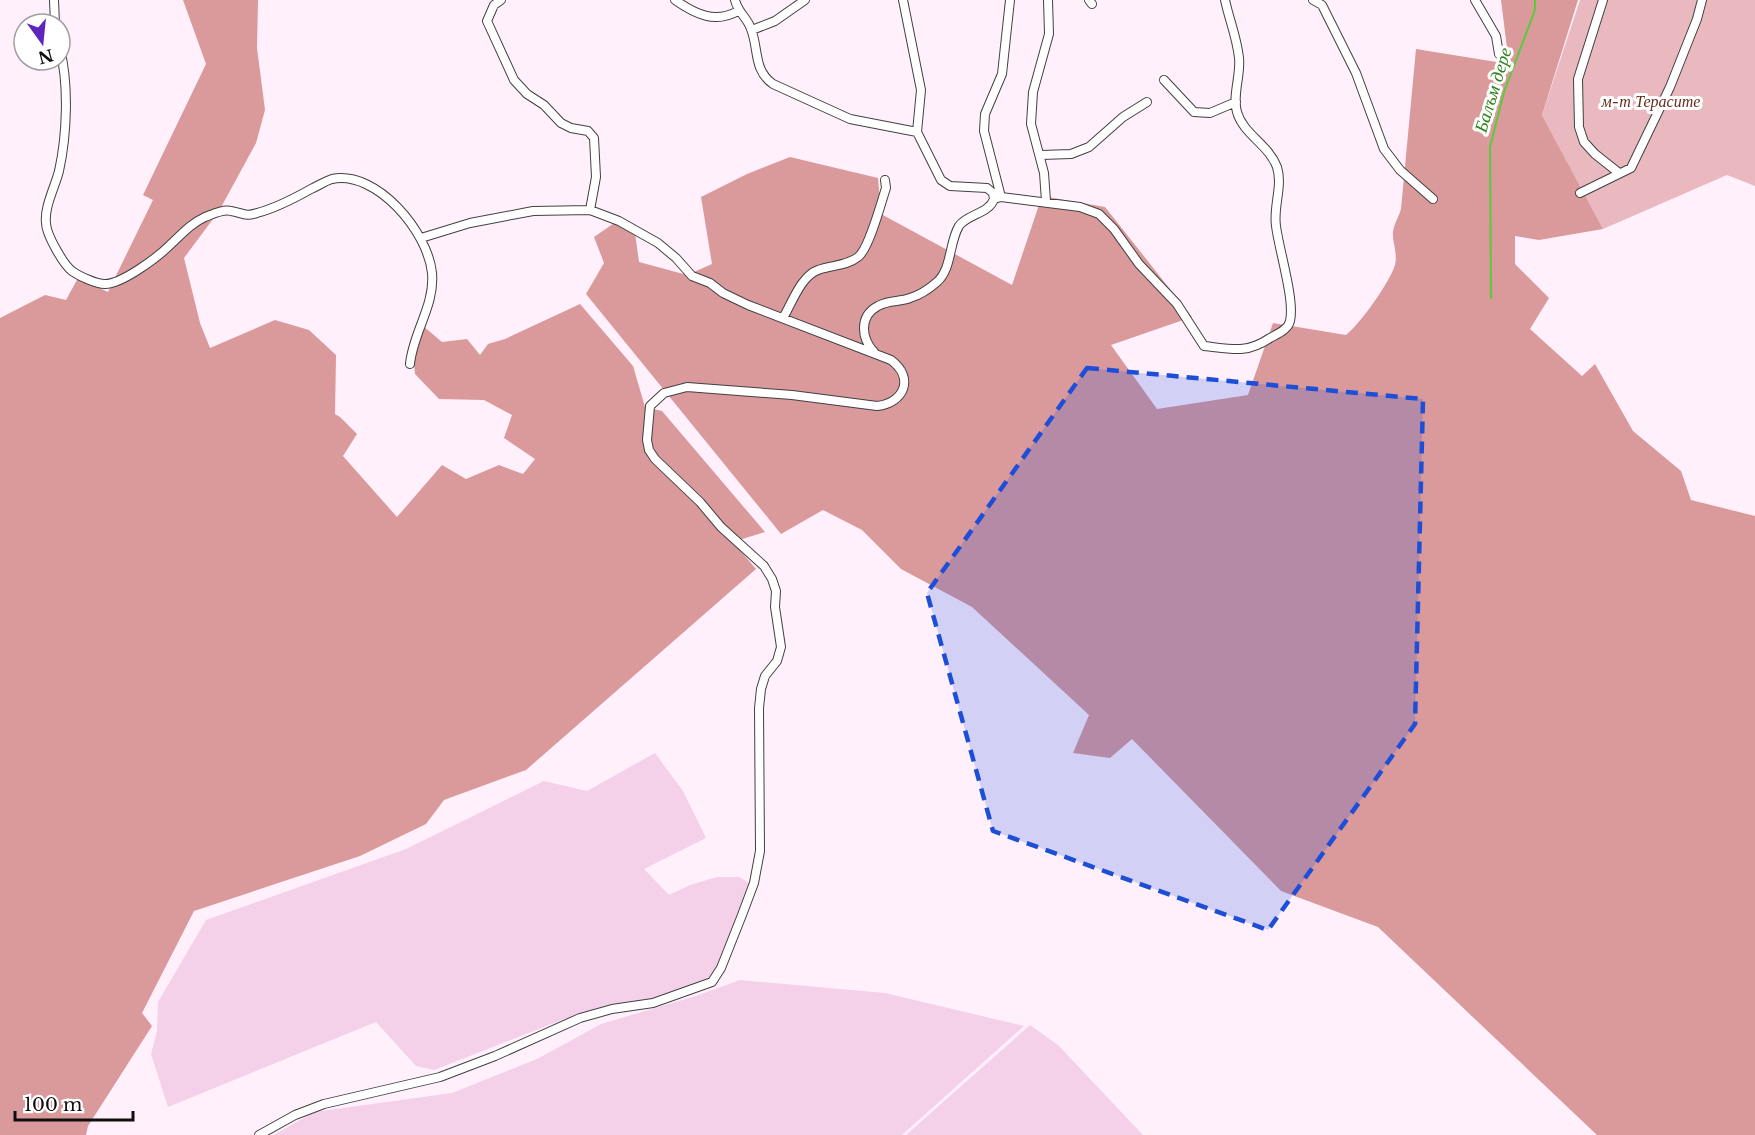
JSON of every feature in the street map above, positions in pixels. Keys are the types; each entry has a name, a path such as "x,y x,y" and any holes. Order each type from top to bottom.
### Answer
{"street":[{"path":"501,0 494,5 487,21 514,80 526,94 543,105 561,123 571,128 588,131 594,138 596,177 590,210"},
{"path":"675,0 699,14 712,18 732,15 738,11"},
{"path":"735,0 738,11 752,30 759,68 766,79 850,119 916,132"},
{"path":"752,30 776,21 805,0"},
{"path":"903,0 921,90 916,132 941,180 950,186 987,188 998,198 1046,201 1080,207 1099,214 1126,244 1138,264 1177,304 1204,346 1245,349 1258,346 1283,331 1290,322 1290,301 1275,224 1279,184 1277,167 1268,149 1257,140 1239,118 1236,102 1239,59 1224,0"},
{"path":"998,198 984,131 985,114 1002,74 1010,0"},
{"path":"1046,201 1041,155 1031,124 1033,92 1049,34 1048,0"},
{"path":"1313,0 1322,5 1356,73 1384,149 1401,170 1433,199"},
{"path":"1474,0 1496,36 1499,54"},
{"path":"1603,0 1578,79 1579,127 1584,142 1619,173"},
{"path":"1580,194 1631,168 1670,87 1697,19 1702,0"},
{"path":"63,72 63,150 45,224 50,238 71,270 96,282 105,284 114,282 160,254 186,228 216,212 230,210 244,216 259,213 330,180 346,178 365,183 378,191 410,221 421,238 432,269 432,294 415,337 410,364"},
{"path":"1164,80 1194,112 1210,112 1236,102"},
{"path":"1041,155 1071,154 1089,147 1123,117 1147,102"},
{"path":"783,318 808,276 817,270 851,262 860,256 869,238 886,188 885,180"},
{"path":"874,353 868,347 863,332 867,317 879,305 908,299 925,292 940,279 960,224 991,206 998,198"},
{"path":"259,1135 295,1115 324,1104 440,1077 495,1056 580,1018 612,1009 653,1003 712,982 721,968 742,915 760,852 759,708 765,676 777,661 781,647 775,607 776,591 764,566 721,527 700,502 655,459 649,450 648,440 650,406 664,393 687,387 781,394 877,406 889,405 899,397 902,391 904,377 897,364 723,293 692,276 658,243 619,221 590,210 533,211 470,223 421,238"}],"highlighted area":[{"path":"1087,368 1423,399 1415,724 1268,930 993,831 927,593"}],"shaded area":[{"path":"183,0 258,0 257,48 265,110 256,143 219,211 184,258 200,323 210,348 275,320 309,330 336,355 335,414 357,434 343,456 397,517 442,465 466,479 499,465 523,474 535,459 504,438 512,415 484,400 439,399 415,374 413,351 423,326 442,342 467,339 480,355 488,344 505,339 580,304 633,366 645,407 662,411 765,532 733,542 756,569 526,770 444,800 426,824 360,856 194,911 142,1013 152,1026 88,1126 86,1135 0,1135 0,318 45,295 66,300 78,278 108,292 153,200 143,195 206,64"},
{"path":"1501,0 1578,0 1542,115 1603,229 1539,240 1515,236 1515,264 1549,298 1530,329 1582,376 1595,364 1633,431 1681,471 1691,500 1755,516 1755,1135 1597,1135 1378,927 1281,891 1132,739 1110,758 1073,753 1089,715 972,607 901,569 862,530 823,510 781,534 586,294 604,263 594,237 620,219 635,233 639,262 687,275 712,264 701,197 747,174 790,157 878,178 881,214 1012,285 1042,196 1105,207 1192,317 1111,345 1157,409 1248,395 1273,323 1346,335 1359,322 1381,292 1396,261 1393,232 1401,209 1416,49 1509,64"},
{"path":"655,753 683,791 706,838 644,869 669,895 690,885 717,877 739,877 751,884 713,977 704,983 642,1002 605,1007 562,1020 434,1070 416,1066 376,1022 168,1107 151,1054 157,1031 158,1002 206,920 406,849 544,781 587,791"},
{"path":"740,980 885,993 1024,1026 902,1135 274,1135 314,1112 452,1093 537,1059 601,1024 696,996"},
{"path":"1030,1025 1058,1045 1143,1135 906,1135"}],"green space":[{"name":"м-т Терасите","path":"1580,0 1755,0 1755,186 1727,175 1603,229 1542,115"}],"waterway":[{"name":"Балъм дере","path":"1491,298 1490,147 1504,92 1535,10 1535,0"}]}
